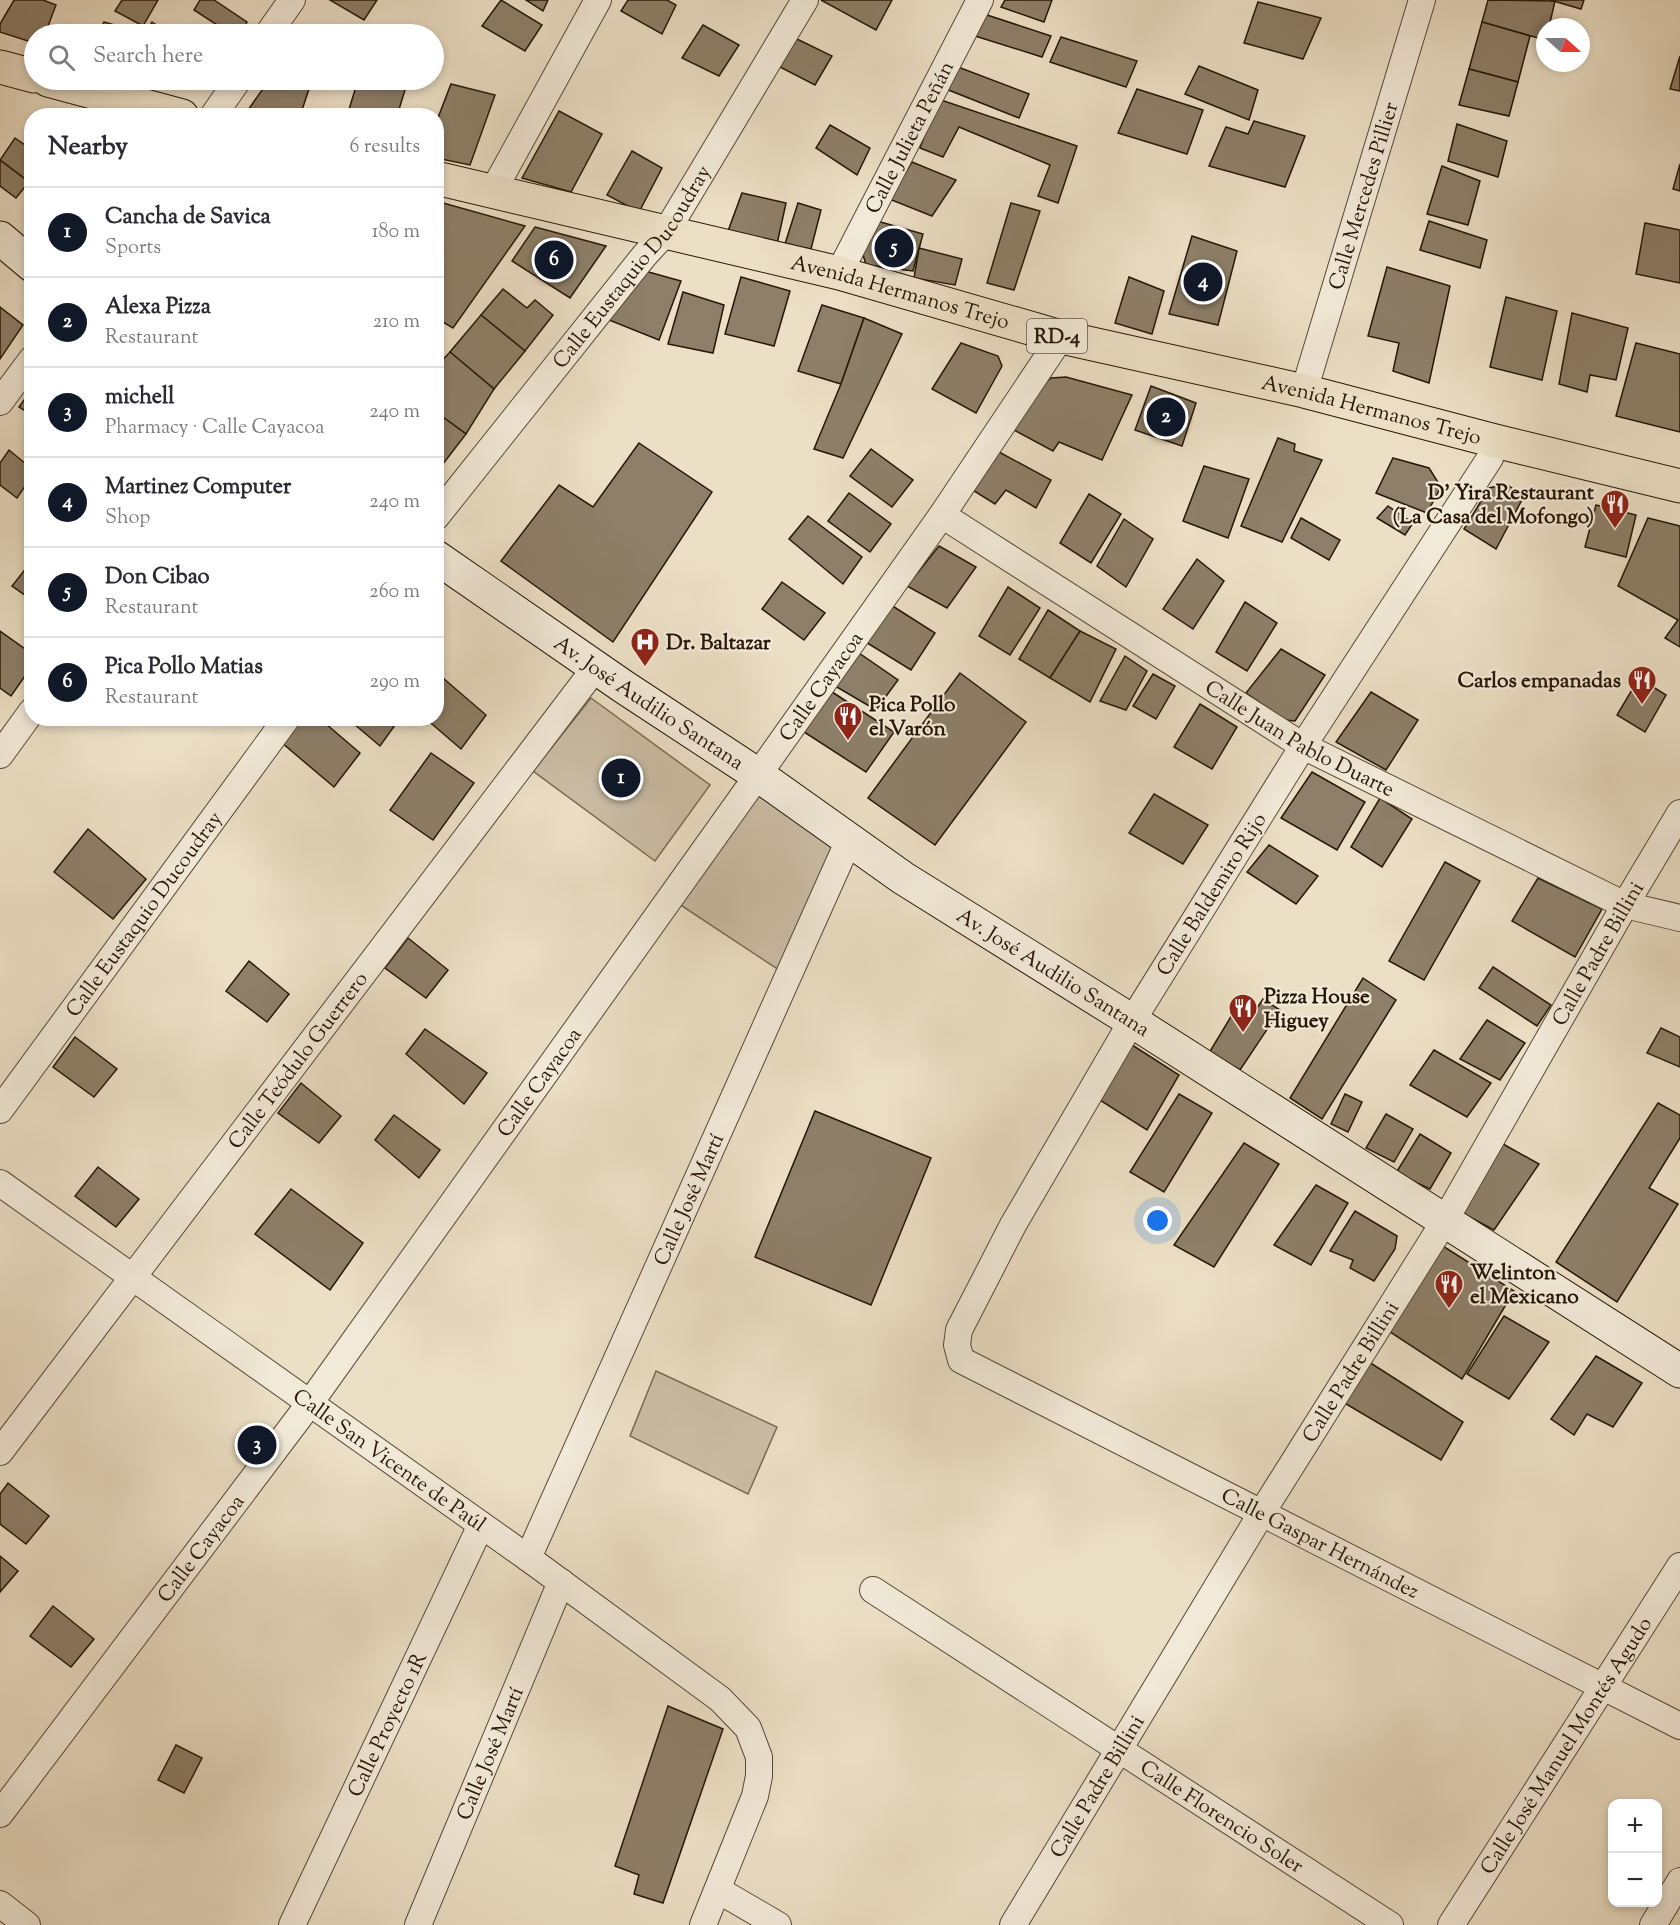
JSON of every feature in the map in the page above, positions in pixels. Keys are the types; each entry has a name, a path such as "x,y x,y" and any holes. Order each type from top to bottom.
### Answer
{"main road":[{"path":"0,67 24,73"},
{"path":"85,90 152,108"},
{"name":"Avenida Hermanos Trejo","path":"444,179 839,273 1061,337 1304,391 1680,486"},
{"path":"0,238 24,258"},
{"name":"Av. José Audilio Santana","path":"444,563 596,668 758,775 903,878 1680,1371"}],"street":[{"path":"493,191 598,0"},
{"name":"Calle Eustaquio Ducoudray","path":"444,507 644,256 666,232 805,0"},
{"name":"Calle Julieta Peñán","path":"839,273 980,0"},
{"name":"Calle Mercedes Pillier","path":"1304,391 1422,0"},
{"path":"273,24 285,2"},
{"path":"219,108 231,90"},
{"name":"Calle Cayacoa","path":"0,1814 310,1403 942,515 1061,337"},
{"path":"0,402 24,370"},
{"name":"Calle Baldemiro Rijo","path":"961,1360 957,1345 959,1330 1013,1225 1132,1022 1303,746 1490,458 1495,441"},
{"name":"Calle Juan Pablo Duarte","path":"942,515 1303,746 1625,905 1680,918"},
{"name":"Calle Teódulo Guerrero","path":"0,1452 596,668"},
{"path":"0,755 24,722"},
{"name":"Calle Eustaquio Ducoudray","path":"0,1110 281,726"},
{"name":"Calle Padre Billini","path":"1013,1925 1261,1514 1444,1222 1680,813"},
{"name":"Calle José Martí","path":"528,1557 849,840"},
{"name":"Calle San Vicente de Paúl","path":"0,1183 528,1557 720,1699 748,1728 759,1757 759,1776 755,1796 718,1890"},
{"name":"Calle Gaspar Hernández","path":"961,1360 1680,1726"},
{"name":"Calle Proyecto 1R","path":"292,1925 481,1525"},
{"name":"Calle José Manuel Montés Agudo","path":"1451,1925 1680,1566"},
{"name":"Calle José Martí","path":"418,1925 561,1582"},
{"name":"Calle Florencio Soler","path":"873,1590 1390,1925"},
{"path":"1653,1925 1680,1881"},
{"path":"703,1925 718,1890 778,1925"},
{"path":"0,1904 27,1925"}],"shaded area":[{"path":"591,698 710,785 655,861 533,771"},
{"path":"758,775 849,840 788,976 670,898"},
{"path":"656,1371 777,1427 748,1494 630,1436"}],"building":[{"path":"14,0 43,0 56,5 49,24 24,24 24,40 0,32 0,24"},
{"path":"122,0 158,0 144,24 139,24 115,11"},
{"path":"200,0 214,0 247,22 246,24 216,24 194,10"},
{"path":"330,0 377,0 364,20"},
{"path":"501,0 542,25 525,51 482,26"},
{"path":"526,0 548,0 543,11"},
{"path":"628,0 667,0 676,5 662,34 621,11"},
{"path":"821,0 892,0 876,30"},
{"path":"1005,0 1052,0 1044,22 1001,7"},
{"path":"1488,0 1555,1 1551,18 1536,18 1536,37 1482,22"},
{"path":"1550,0 1584,0 1581,9"},
{"path":"1258,2 1321,18 1303,59 1244,43"},
{"path":"984,14 1051,36 1042,57 972,35"},
{"path":"1482,22 1530,36 1518,82 1469,69"},
{"path":"703,25 739,45 719,76 682,58"},
{"path":"1061,37 1137,61 1126,87 1050,62"},
{"path":"797,39 832,56 815,85 778,66"},
{"path":"1680,56 1680,91 1670,89"},
{"path":"1199,66 1258,90 1249,120 1185,94"},
{"path":"958,67 1029,94 1019,118 946,89"},
{"path":"1469,69 1518,82 1509,116 1459,105"},
{"path":"451,84 495,95 470,165 444,160 444,108 442,108"},
{"path":"1137,89 1203,110 1187,154 1118,133"},
{"path":"262,90 309,90 303,108 249,108"},
{"path":"355,90 405,90 399,108 349,108"},
{"path":"938,99 1077,146 1058,203 1038,196 1050,165 959,127 943,157 920,148"},
{"path":"559,111 602,134 571,192 522,178"},
{"path":"1254,121 1305,136 1285,187 1209,166 1226,127 1248,134"},
{"path":"1457,124 1507,141 1498,177 1448,161"},
{"path":"830,125 870,148 857,175 816,148"},
{"path":"15,138 24,144 24,178 0,160"},
{"path":"632,151 662,168 639,212 607,195"},
{"path":"0,160 24,178 24,188 16,198 0,186"},
{"path":"912,162 956,180 932,216 889,199"},
{"path":"1680,164 1680,191 1673,189"},
{"path":"1442,166 1480,181 1468,225 1427,214"},
{"path":"742,193 786,203 777,244 728,231"},
{"path":"444,203 525,226 453,328 444,323"},
{"path":"798,203 821,210 811,249 785,244"},
{"path":"1011,203 1040,211 1014,290 987,283"},
{"path":"877,221 923,234 913,271 866,265 862,251"},
{"path":"1429,221 1487,240 1480,268 1420,250"},
{"path":"1645,223 1680,230 1680,283 1636,274"},
{"path":"535,227 606,246 570,298 512,261"},
{"path":"1192,236 1237,251 1218,325 1169,314"},
{"path":"919,248 962,259 955,285 914,278"},
{"path":"1387,267 1450,286 1429,383 1393,371 1399,343 1368,336"},
{"path":"645,271 681,281 659,340 604,318"},
{"path":"741,277 790,291 774,346 725,334"},
{"path":"1129,277 1164,291 1152,334 1115,323"},
{"path":"503,289 527,308 535,300 553,315 525,351 481,315"},
{"path":"683,292 724,305 713,353 668,344"},
{"path":"1506,297 1557,311 1542,380 1490,367"},
{"path":"822,305 864,318 841,384 798,371"},
{"path":"0,307 23,325 0,359"},
{"path":"1572,313 1628,328 1616,380 1590,375 1587,392 1559,384"},
{"path":"481,315 525,351 494,389 450,352"},
{"path":"864,318 902,334 843,458 814,449 841,384"},
{"path":"961,343 998,356 1002,366 976,413 932,389"},
{"path":"1636,343 1680,354 1680,432 1616,416"},
{"path":"450,352 494,389 466,434 444,418 444,358"},
{"path":"1066,377 1132,395 1102,460 1059,442 1053,451 1014,430 1043,385 1051,378"},
{"path":"1151,386 1196,403 1182,446 1135,430"},
{"path":"24,400 24,410 19,407"},
{"path":"444,418 466,434 444,463"},
{"path":"1278,438 1295,444 1294,451 1322,460 1282,542 1241,526"},
{"path":"639,443 712,492 613,642 501,561 559,485 593,507"},
{"path":"871,449 913,480 892,507 850,476"},
{"path":"9,450 24,462 24,488 17,498 0,485 0,463"},
{"path":"999,452 1051,480 1036,508 1006,490 995,504 971,489"},
{"path":"1393,458 1429,468 1441,487 1427,513 1376,493"},
{"path":"1204,466 1249,479 1228,538 1183,521"},
{"path":"1506,484 1524,496 1496,549 1464,529 1489,488"},
{"path":"849,493 891,524 870,552 828,521"},
{"path":"1089,494 1121,514 1091,563 1060,543"},
{"path":"1596,505 1636,515 1626,557 1585,547"},
{"path":"1388,506 1413,523 1405,535 1377,518"},
{"path":"808,516 862,557 843,584 789,539"},
{"path":"1301,518 1340,540 1329,560 1291,538"},
{"path":"1648,518 1680,526 1680,647 1665,638 1678,620 1618,586"},
{"path":"1124,519 1153,539 1126,587 1097,566"},
{"path":"939,546 976,567 947,608 907,586"},
{"path":"1197,559 1224,581 1193,629 1163,609"},
{"path":"24,571 24,594 12,586"},
{"path":"782,582 825,613 804,640 762,609"},
{"path":"1008,587 1040,608 1010,655 979,636"},
{"path":"1245,602 1277,623 1247,671 1216,652"},
{"path":"891,605 935,633 911,670 864,641"},
{"path":"1048,610 1080,631 1050,678 1019,659"},
{"path":"0,631 24,648 24,677 11,696 0,688"},
{"path":"1080,631 1116,649 1090,702 1050,678"},
{"path":"1281,649 1325,675 1295,721 1285,720 1246,693"},
{"path":"859,653 898,680 876,710 835,686"},
{"path":"1125,656 1147,671 1126,710 1100,701"},
{"path":"960,673 1026,722 935,845 868,798"},
{"path":"1153,674 1175,686 1156,719 1133,706"},
{"name":"Carlos empanadas","path":"1639,678 1666,695 1645,732 1617,715"},
{"path":"444,679 486,715 461,749 434,726 444,726"},
{"path":"829,690 894,732 866,772 801,730"},
{"path":"1371,692 1418,720 1386,770 1336,742"},
{"path":"1200,704 1237,727 1212,769 1174,747"},
{"path":"296,726 328,726 360,753 334,787 282,743"},
{"path":"356,726 394,726 380,746"},
{"path":"431,753 474,783 433,840 390,810"},
{"path":"1312,772 1365,802 1337,850 1281,818"},
{"path":"1154,794 1208,825 1183,864 1129,833"},
{"path":"1380,798 1412,819 1382,867 1351,847"},
{"path":"88,829 146,879 113,919 54,872"},
{"path":"1269,845 1318,876 1296,904 1247,872"},
{"path":"1445,862 1480,881 1424,980 1389,961"},
{"path":"1538,878 1602,909 1575,957 1512,921"},
{"path":"408,938 448,970 426,998 385,968"},
{"path":"249,961 289,994 267,1022 226,991"},
{"path":"1493,967 1551,1005 1537,1026 1479,988"},
{"path":"1363,978 1396,1000 1322,1119 1290,1098"},
{"path":"1263,999 1280,1010 1240,1070 1209,1053 1235,1010 1249,1020"},
{"path":"1487,1020 1525,1043 1500,1080 1460,1059"},
{"path":"1661,1028 1680,1037 1680,1067 1647,1053"},
{"path":"425,1029 487,1073 464,1104 406,1054"},
{"path":"75,1037 117,1069 94,1097 53,1067"},
{"path":"1129,1043 1179,1075 1147,1130 1095,1097"},
{"path":"1434,1050 1491,1083 1467,1117 1410,1085"},
{"path":"301,1083 341,1116 319,1143 278,1113"},
{"path":"1179,1094 1212,1113 1164,1192 1130,1172"},
{"path":"1345,1094 1362,1102 1348,1132 1331,1124"},
{"path":"1658,1103 1680,1115 1680,1138 1649,1188 1678,1204 1617,1302 1556,1262"},
{"path":"815,1111 931,1158 871,1305 755,1257"},
{"path":"1386,1114 1413,1129 1394,1162 1366,1148"},
{"path":"394,1115 440,1150 419,1178 375,1140"},
{"path":"1420,1134 1451,1153 1430,1189 1396,1173"},
{"path":"1244,1143 1279,1164 1214,1267 1174,1245"},
{"path":"1503,1144 1539,1164 1494,1230 1460,1212"},
{"path":"98,1167 139,1199 116,1227 75,1196"},
{"path":"1316,1185 1348,1203 1311,1265 1274,1245"},
{"path":"291,1189 363,1243 330,1290 255,1234"},
{"path":"1355,1211 1397,1236 1395,1249 1374,1281 1350,1268 1353,1260 1330,1251"},
{"name":"Welinton el Mexicano","path":"1438,1243 1514,1291 1462,1379 1384,1328"},
{"path":"1504,1316 1549,1342 1509,1399 1467,1374"},
{"path":"1596,1356 1642,1383 1613,1427 1587,1414 1574,1435 1551,1419"},
{"path":"1369,1362 1463,1422 1441,1460 1341,1401"},
{"path":"8,1483 49,1516 26,1544 0,1524 0,1494"},
{"path":"0,1556 18,1571 0,1592"},
{"path":"53,1606 94,1639 71,1667 30,1636"},
{"path":"668,1706 723,1729 663,1903 634,1894 639,1875 615,1866"},
{"path":"176,1745 202,1758 184,1793 158,1780"}],"place":[{"name":"Don Cibao","path":"894,248"},
{"name":"Pica Pollo Matias","path":"554,260"},
{"name":"Martinez Computer","path":"1203,282"},
{"name":"Alexa Pizza","path":"1166,417"},
{"name":"D' Yira Restaurant (La Casa del Mofongo)","path":"1615,530"},
{"name":"Dr. Baltazar","path":"645,668"},
{"name":"Carlos empanadas","path":"1642,706"},
{"name":"Pica Pollo el Varón","path":"848,742"},
{"name":"Cancha de Savica","path":"621,778"},
{"name":"Pizza House Higuey","path":"1243,1034"},
{"name":"Welinton el Mexicano","path":"1449,1310"},
{"name":"michell","path":"257,1445"}]}
